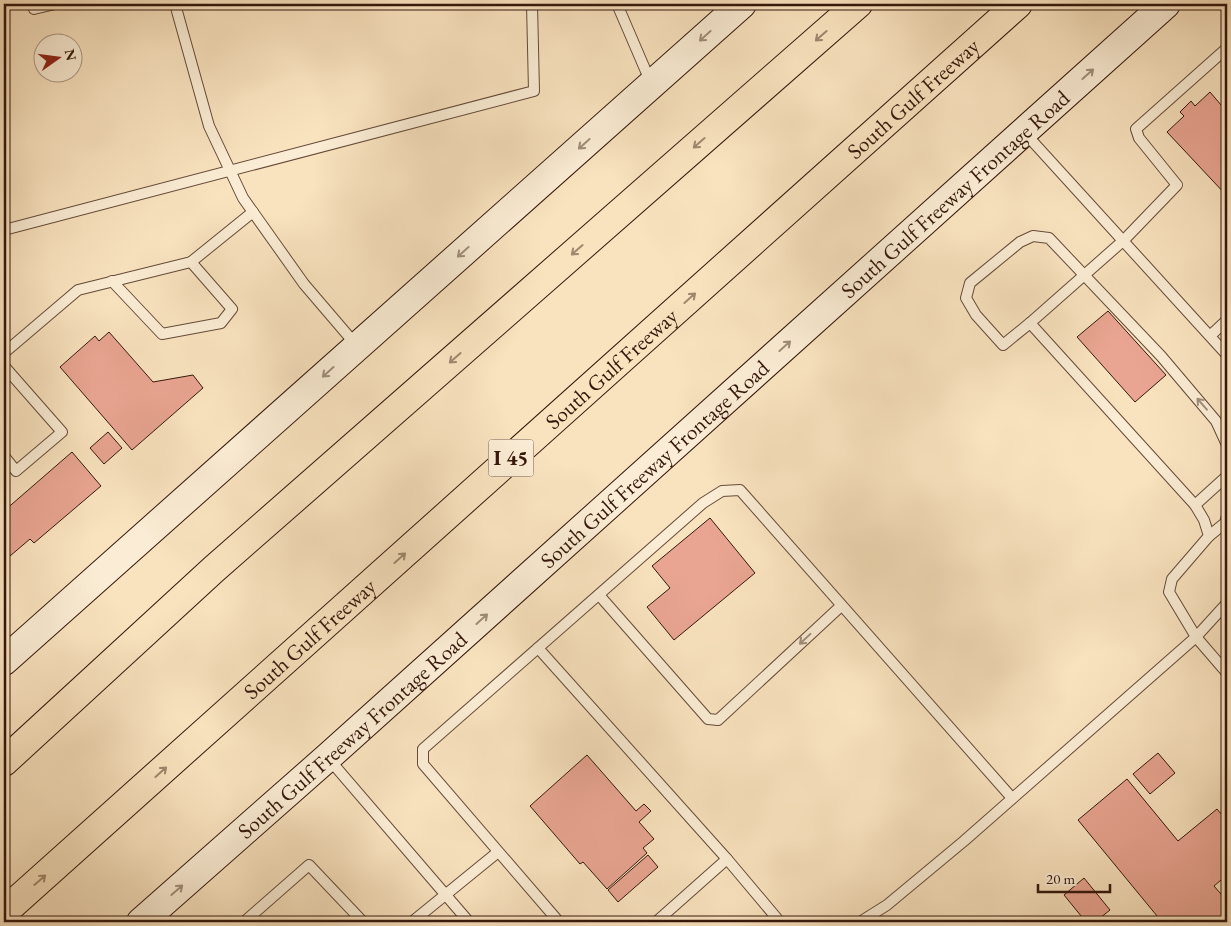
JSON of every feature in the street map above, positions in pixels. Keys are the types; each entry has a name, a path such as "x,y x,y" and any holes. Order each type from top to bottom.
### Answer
{"highway":[{"path":"4,762 214,569 858,4"},
{"name":"South Gulf Freeway","path":"4,912 1018,4"}],"main road":[{"path":"4,661 742,4"},
{"name":"South Gulf Freeway Frontage Road","path":"141,922 328,758 1166,4"}],"lane":[{"path":"34,10 55,4"},
{"path":"175,4 209,126 243,198 304,284 357,346"},
{"path":"4,230 534,91 532,4"},
{"path":"617,4 652,84"},
{"path":"1227,48 1136,129 1139,138 1177,185 1124,240 1083,275 1030,323 1003,345 976,315 966,298 970,283 1020,242 1033,236 1049,238 1083,275 1160,356 1216,421 1227,445"},
{"path":"1024,131 1211,335 1227,355"},
{"path":"4,353 78,290 191,262 253,212"},
{"path":"112,281 162,334 221,323 232,309 191,262"},
{"path":"1211,335 1227,320"},
{"path":"1030,323 1195,505 1204,520 1209,536"},
{"path":"4,366 62,432 16,471 4,456"},
{"path":"1195,505 1227,476"},
{"path":"559,922 423,764 423,749 703,503 722,491 740,490 1012,798"},
{"path":"1227,516 1225,523 1209,536 1172,579 1169,592 1196,637 1227,673"},
{"path":"599,595 708,719 718,720 841,606"},
{"path":"860,922 886,904 1012,798 1196,637 1227,604"},
{"path":"538,648 727,859 780,922"},
{"path":"328,758 469,922"},
{"path":"412,922 498,852"},
{"path":"656,922 727,859"},
{"path":"244,922 309,865 362,922"}],"building":[{"path":"1210,92 1227,112 1227,196 1167,132 1184,116 1180,112 1191,101 1195,106"},
{"path":"1108,311 1166,375 1135,402 1077,337"},
{"path":"109,332 153,382 193,375 203,388 132,450 60,367 95,336 99,341"},
{"path":"108,432 122,448 104,464 90,448"},
{"path":"72,452 101,486 34,543 30,539 10,556 4,549 4,511"},
{"path":"710,518 755,573 674,640 647,607 670,588 652,566"},
{"path":"1158,753 1175,773 1150,794 1133,774"},
{"path":"587,755 636,811 644,804 651,811 639,822 654,839 643,848 647,853 607,889 583,862 580,864 530,806"},
{"path":"1127,779 1178,841 1217,809 1227,821 1227,875 1214,886 1227,901 1227,922 1162,922 1078,820"},
{"path":"648,855 658,867 618,902 608,890"},
{"path":"1084,878 1110,910 1095,922 1086,922 1064,895"}]}
